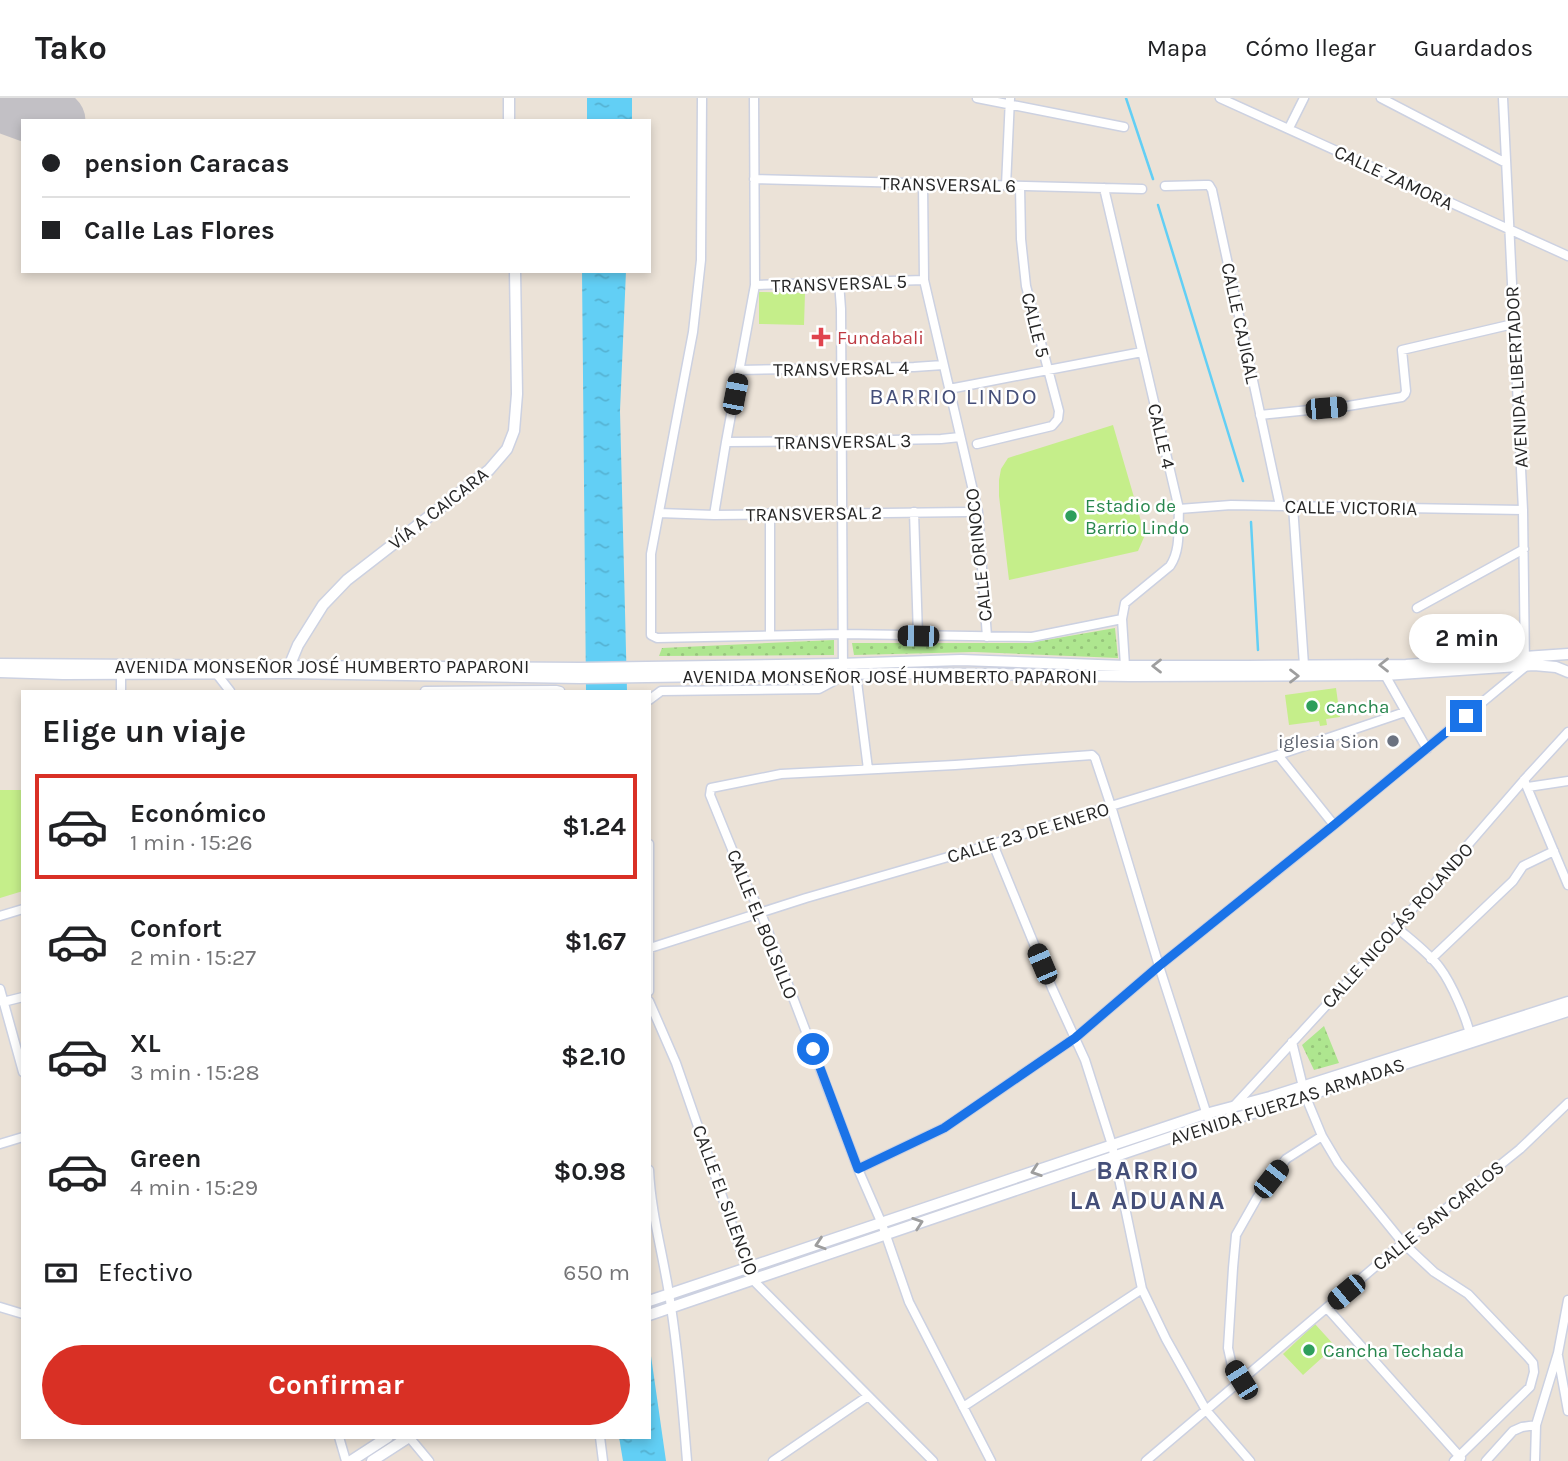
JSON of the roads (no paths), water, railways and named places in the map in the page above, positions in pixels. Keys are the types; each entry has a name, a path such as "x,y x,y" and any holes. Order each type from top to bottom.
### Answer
{"street":[{"path":"509,98 509,119"},
{"path":"702,98 701,260 693,332 651,554 650,635 657,638 843,634 1032,637 1122,619 1125,666"},
{"path":"714,515 755,285 754,98"},
{"path":"977,98 1010,101 1125,127"},
{"name":"CALLE ZAMORA","path":"1220,98 1568,256"},
{"path":"1289,128 1304,98"},
{"path":"1381,98 1506,163"},
{"name":"AVENIDA LIBERTADOR","path":"1503,98 1523,510 1525,661"},
{"path":"1006,186 1010,101"},
{"name":"TRANSVERSAL 6","path":"754,179 1142,189"},
{"name":"CALLE ORINOCO","path":"923,183 923,280 978,512 987,637"},
{"name":"CALLE CAJIGAL","path":"1165,186 1209,185 1212,190 1280,506"},
{"name":"CALLE 5","path":"978,444 1052,426 1058,419 1059,411 1026,286 1021,239 1020,186"},
{"name":"CALLE 4","path":"1104,188 1179,509 1175,559 1125,603 1122,619"},
{"name":"VÍA A CAICARA","path":"288,669 298,645 323,605 347,580 489,470 507,449 514,431 517,394 515,273"},
{"name":"TRANSVERSAL 5","path":"755,285 923,280"},
{"path":"651,698 661,691 820,689 834,681 843,669 839,282"},
{"path":"1260,415 1348,406 1402,397 1406,391 1402,350 1513,324"},
{"path":"949,389 1142,352"},
{"name":"TRANSVERSAL 4","path":"739,370 943,365"},
{"name":"TRANSVERSAL 3","path":"726,442 841,442 960,437"},
{"name":"CALLE VICTORIA","path":"1179,509 1231,505 1523,510"},
{"path":"1293,506 1304,664"},
{"path":"914,512 918,636"},
{"name":"TRANSVERSAL 2","path":"659,513 714,515 968,512"},
{"path":"770,513 770,635"},
{"path":"1417,608 1524,549"},
{"name":"AVENIDA MONSEÑOR JOSÉ HUMBERTO PAPARONI","path":"843,669 856,674 1385,675 1525,661 1568,653"},
{"name":"AVENIDA MONSEÑOR JOSÉ HUMBERTO PAPARONI","path":"0,672 121,674 288,669 422,675 843,669 961,660 1125,666 1406,665 1525,661 1568,672"},
{"path":"858,1169 944,1128 1075,1038 1159,966 1427,749 1525,661"},
{"name":"AVENIDA MONSEÑOR JOSÉ HUMBERTO PAPARONI","path":"0,664 580,673"},
{"path":"216,673 229,690"},
{"path":"121,674 121,690"},
{"path":"856,674 868,769"},
{"path":"422,675 426,690"},
{"path":"1385,675 1427,749"},
{"name":"CALLE 23 DE ENERO","path":"651,948 1279,755 1405,712"},
{"name":"CALLE NICOLÁS ROLANDO","path":"1228,1120 1234,1106 1526,783 1568,732"},
{"name":"CALLE EL BOLSILLO","path":"991,1461 909,1302 761,913 747,886 710,795 711,788 782,774 1092,755 1111,806"},
{"path":"1279,755 1334,825"},
{"path":"1568,781 1526,783 1568,885"},
{"path":"1111,806 1208,1120"},
{"path":"993,844 1052,988 1085,1060 1112,1145 1142,1289 1166,1339 1206,1410 1250,1461"},
{"path":"1431,959 1513,881 1523,866 1554,852"},
{"path":"0,916 21,910"},
{"path":"1396,927 1440,968 1454,992 1471,1037"},
{"path":"0,989 21,1065"},
{"path":"3,1002 21,998"},
{"name":"AVENIDA FUERZAS ARMADAS","path":"651,1314 753,1280 1112,1145 1208,1120 1228,1120 1305,1090 1471,1037 1568,1002"},
{"name":"CALLE EL SILENCIO","path":"651,1006 676,1063 753,1280 933,1461"},
{"name":"AVENIDA FUERZAS ARMADAS","path":"1471,1037 1568,1011"},
{"path":"1293,1042 1305,1090 1322,1136 1338,1163 1403,1243 1434,1272 1468,1294 1533,1363 1534,1373 1530,1387 1459,1459 1327,1308"},
{"name":"AVENIDA FUERZAS ARMADAS","path":"651,1300 747,1268 1114,1157 1208,1120 1234,1106 1305,1090"},
{"name":"CALLE SAN CARLOS","path":"1146,1461 1403,1243 1520,1149 1568,1103"},
{"path":"1241,1380 1232,1366 1228,1348 1236,1235 1256,1198 1286,1159 1322,1136"},
{"path":"0,1144 21,1138"},
{"path":"651,1202 670,1309 687,1461"},
{"path":"963,1407 1142,1289"},
{"path":"1535,1461 1536,1425 1558,1353 1568,1300"},
{"path":"0,1307 21,1313"},
{"path":"1558,1353 1568,1411"},
{"path":"774,1461 868,1396"},
{"path":"1486,1461 1513,1431 1536,1425"},
{"path":"340,1439 348,1461 385,1439"},
{"path":"372,1461 406,1439"},
{"path":"411,1439 429,1461"},
{"path":"600,1439 603,1461"}],"water":[{"path":"587,98 632,98 632,119 587,119"},
{"path":"582,273 626,273 620,411 627,690 586,690"},
{"path":"651,1356 666,1461 623,1461 619,1439 651,1439"}],"waterway":[{"path":"1126,98 1153,179"},
{"path":"1158,205 1243,481"},
{"path":"1251,522 1258,650"}],"place":[{"name":"Fundabali","path":"821,337"},
{"name":"Estadio de Barrio Lindo","path":"1071,516"},
{"name":"cancha","path":"1312,706"},
{"name":"iglesia Sion","path":"1393,741"},
{"name":"Cancha Techada","path":"1309,1350"}],"district":[{"name":"BARRIO LINDO","path":"954,396"},
{"name":"BARRIO LA ADUANA","path":"1148,1185"}]}
